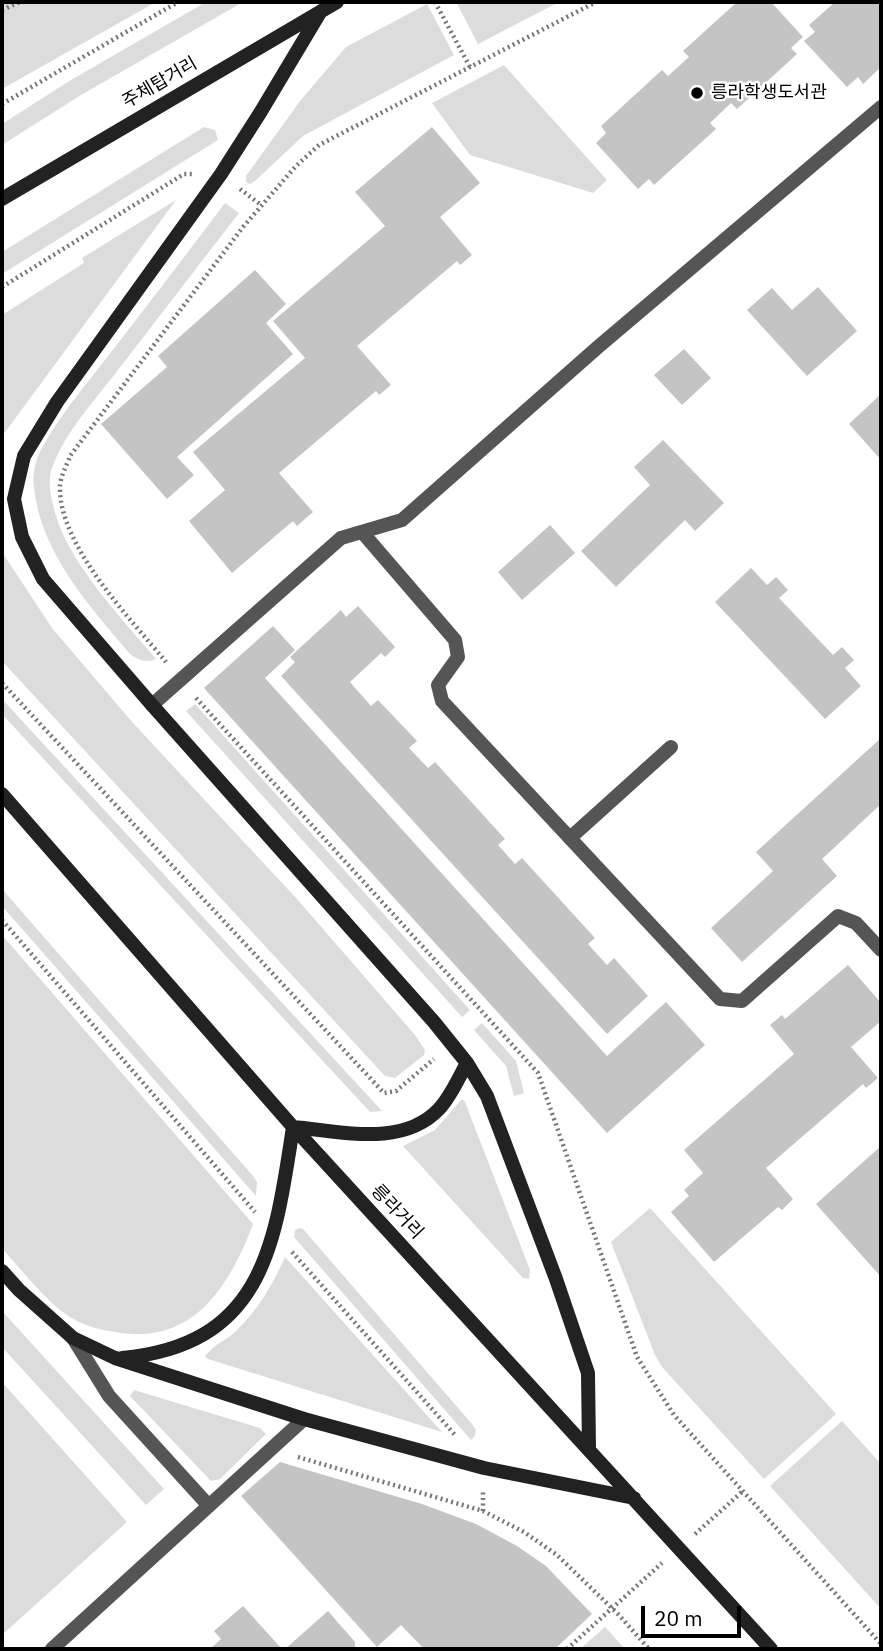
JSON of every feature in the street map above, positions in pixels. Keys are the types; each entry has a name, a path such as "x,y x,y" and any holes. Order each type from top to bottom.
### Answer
{"main road":[{"name":"주체탑거리","path":"2,199 337,2"},
{"path":"321,11 220,174 57,402 23,456 14,499 22,537 43,579 452,1044 487,1096 556,1279 588,1373 589,1449"},
{"name":"릉라거리","path":"2,794 293,1127 771,1649"},
{"path":"115,1358 146,1355 194,1341 231,1312 246,1295 264,1262 279,1218 293,1127 386,1135 406,1130 437,1111 450,1095 467,1063"},
{"path":"2,1271 19,1290 73,1338 115,1358 304,1419 507,1475 634,1498"}],"street":[{"path":"152,705 341,538 402,520 598,347 881,107"},
{"path":"362,532 456,640 458,657 438,685 442,701 720,999 742,1001 838,916 856,923 881,950"},
{"path":"570,838 671,747"},
{"path":"73,1338 109,1396 209,1506"},
{"path":"52,1649 304,1419"}],"path":[{"path":"2,10 20,2"},
{"path":"2,104 178,2"},
{"path":"435,2 470,67"},
{"path":"596,2 319,145 261,205 70,456 60,486 72,534 82,554 180,680 538,1073 637,1357 674,1415 881,1644"},
{"path":"2,286 184,174 220,174 261,205"},
{"path":"2,683 384,1093 396,1091 413,1079 452,1044"},
{"path":"271,1449 483,1511 524,1532 557,1555 649,1649"},
{"path":"567,1649 611,1608"}],"shaded area":[{"path":"2,2 156,2 2,89"},
{"path":"206,2 243,2 81,95 2,145 2,124 71,80"},
{"path":"456,2 559,2 478,44"},
{"path":"427,4 454,55 303,136 255,181 250,184 246,182 246,176 300,101 346,47"},
{"path":"504,65 607,180 593,193 470,155 432,103"},
{"path":"204,127 215,130 218,140 2,274 2,252"},
{"path":"176,200 2,437 2,315 84,263 82,258"},
{"path":"225,203 239,213 81,417 51,472 50,486 59,526 81,567 156,659 143,660 131,655 69,577 46,534 38,511 34,471 50,433 67,409"},
{"path":"2,552 52,628 133,723 297,899 415,1035 425,1050 424,1055 395,1078 385,1076 2,661"},
{"path":"2,699 382,1111 370,1112 2,714"},
{"path":"195,704 470,1010 462,1017 186,711"},
{"path":"2,889 253,1176 257,1182 256,1196 2,906"},
{"path":"2,935 253,1224 244,1247 221,1288 189,1319 170,1329 147,1334 121,1333 94,1328 76,1320 44,1295 2,1248"},
{"path":"482,1023 516,1061 524,1093 514,1096 506,1066 474,1030"},
{"path":"462,1099 530,1270 529,1279 523,1278 403,1146 435,1130"},
{"path":"650,1208 836,1414 764,1479 662,1367 655,1355 611,1242"},
{"path":"300,1228 472,1424 476,1430 471,1440 294,1237 295,1230"},
{"path":"285,1257 442,1432 205,1356 244,1323 270,1287"},
{"path":"2,1311 164,1489 146,1505 2,1347"},
{"path":"2,1382 127,1522 2,1635"},
{"path":"134,1390 260,1428 266,1434 220,1479 211,1481 130,1396"},
{"path":"842,1421 881,1464 881,1609 770,1486"},
{"path":"605,1627 625,1649 580,1649"}],"building":[{"path":"737,2 771,2 803,37 791,48 797,54 737,109 731,103 710,123 716,129 654,185 649,179 638,189 596,143 606,133 601,126 662,70 668,76 689,57 683,51"},
{"path":"835,2 881,2 881,67 863,84 858,77 847,87 804,41 815,32 809,25"},
{"path":"432,127 480,183 440,217 472,255 460,265 457,261 357,346 391,385 379,395 376,391 279,473 313,512 297,526 293,521 232,573 189,521 225,490 193,452 305,358 273,321 385,226 355,192"},
{"path":"255,270 286,304 266,323 293,354 177,457 194,475 167,499 101,424 167,367 158,356"},
{"path":"818,287 857,331 807,376 747,310 772,288 792,310"},
{"path":"684,349 711,378 682,405 654,375"},
{"path":"881,394 881,460 849,424"},
{"path":"663,440 724,503 695,531 685,520 616,587 581,551 650,485 634,467"},
{"path":"550,525 575,553 522,600 498,572"},
{"path":"751,568 767,585 776,577 788,590 779,598 833,655 842,647 854,660 845,668 861,686 825,719 715,602"},
{"path":"358,606 395,647 385,657 381,653 350,682 371,706 378,700 417,741 409,748 428,768 435,762 505,839 498,845 515,864 522,858 595,938 588,944 607,965 614,958 648,996 607,1034 281,676 295,662 290,657 341,610 346,617"},
{"path":"273,626 295,650 265,678 607,1056 666,1002 705,1045 607,1133 204,688"},
{"path":"881,738 881,804 822,859 837,876 742,962 711,928 773,871 756,852"},
{"path":"848,965 881,1003 881,1021 851,1047 878,1078 866,1088 863,1084 766,1168 793,1199 782,1210 778,1207 714,1262 671,1212 689,1196 684,1190 703,1173 684,1150 794,1054 770,1025 782,1015 785,1019"},
{"path":"881,1146 881,1277 816,1204"},
{"path":"280,1462 422,1504 476,1524 517,1546 546,1566 592,1614 555,1649 424,1649 401,1625 377,1647 241,1496"},
{"path":"243,1606 282,1649 210,1649 221,1639 214,1631"},
{"path":"328,1611 355,1642 355,1649 285,1649"}],"place":[{"name":"릉라학생도서관","path":"697,93"}]}
